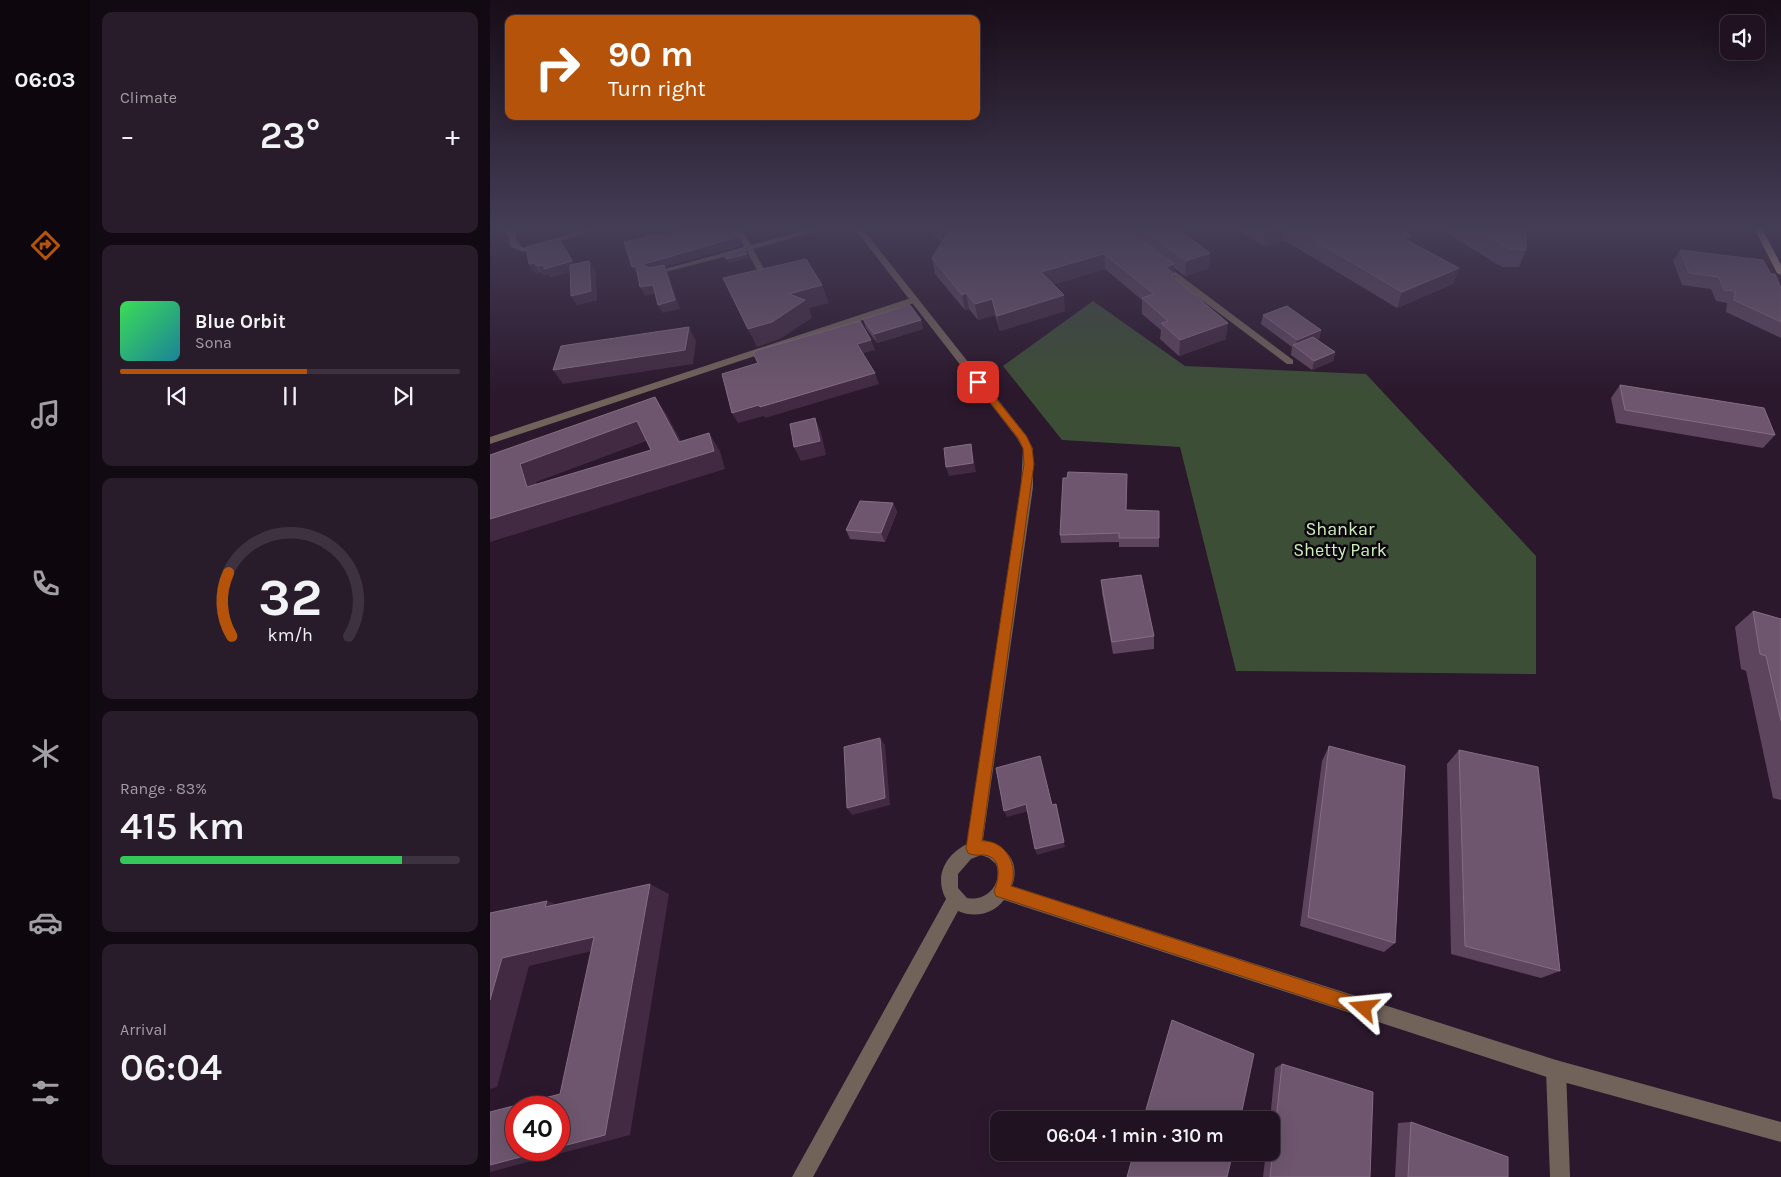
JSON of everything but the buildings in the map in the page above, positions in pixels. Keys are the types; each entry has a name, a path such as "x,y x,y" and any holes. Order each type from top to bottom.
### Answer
{"street":[{"path":"901,283 1022,437 1028,448 1027,487 974,848"},
{"path":"1186,283 1290,362"},
{"path":"490,441 914,300"},
{"path":"974,848 988,848 1000,855 1006,868 1005,883 1002,891 990,903 982,906 967,906 955,899 949,885 951,869 960,856 974,848"},
{"path":"1002,891 1556,1070 1781,1132"},
{"path":"802,1177 955,899"},
{"path":"1556,1070 1560,1177"}],"green space":[{"name":"Shankar Shetty Park","path":"1093,301 1185,366 1366,374 1536,556 1536,674 1236,671 1180,447 1062,440 1003,366"}],"route":[{"path":"978,382 1022,437 1028,448 1029,464 974,848 988,848 1000,855 1004,861 1006,876 1002,891 1364,1008"}]}
